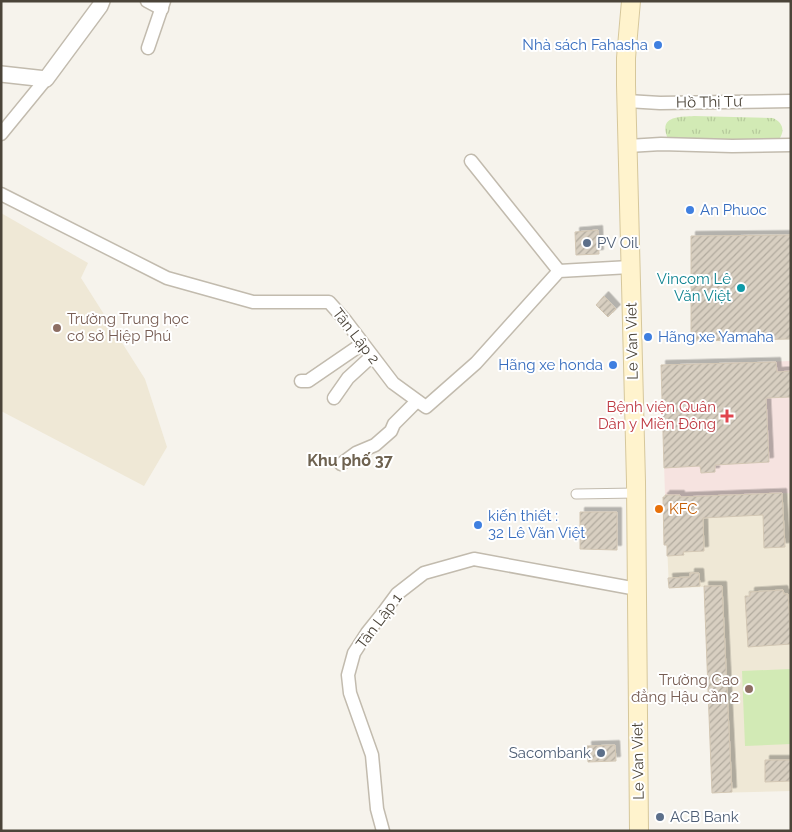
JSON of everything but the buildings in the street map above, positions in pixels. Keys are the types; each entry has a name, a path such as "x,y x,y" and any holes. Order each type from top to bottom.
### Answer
{"main road":[{"name":"Le Van Viet","path":"631,1 626,58 636,493 639,831"}],"street":[{"path":"1,134 46,79 102,1"},
{"path":"147,1 163,5 148,48"},
{"path":"1,74 46,79"},
{"name":"Hồ Thị Tư","path":"627,101 660,103 791,100"},
{"path":"628,146 661,144 791,145"},
{"path":"471,161 559,270"},
{"name":"Tân Lập 2","path":"1,194 167,278 253,302 329,302 393,383 417,401"},
{"path":"341,464 356,452 375,445 417,401 426,408 476,363 559,270 630,267"},
{"path":"301,381 308,381 362,344"},
{"path":"334,398 348,378 372,356"},
{"path":"576,494 636,493"},
{"name":"Tân Lập 1","path":"382,831 377,809 372,755 350,693 348,675 354,653 397,594 424,573 474,559 637,589"}],"shaded area":[{"name":"Trường Trung học cơ sở Hiệp Phú","path":"1,213 88,263 81,278 145,379 167,447 144,486 1,411"},
{"name":"Bệnh viện Quân Dân y Miền Đông","path":"791,361 791,493 681,497 680,495 665,495 661,365"},
{"name":"Trường Cao đẳng Hậu cần 2","path":"791,493 791,791 712,793 704,587 669,588 667,545 664,545 663,497 665,495 680,495 681,497"}],"green space":[{"path":"694,116 773,118 781,125 782,134 778,141 668,139 666,126 671,119"},
{"path":"791,669 791,744 745,746 742,671"}],"place":[{"name":"Nhà sách Fahasha","path":"658,45"},
{"name":"An Phuoc","path":"690,210"},
{"name":"PV Oil","path":"587,243"},
{"name":"Vincom Lê Văn Việt","path":"741,288"},
{"name":"Trường Trung học cơ sở Hiệp Phú","path":"57,328"},
{"name":"Hãng xe Yamaha","path":"648,337"},
{"name":"Hãng xe honda","path":"613,365"},
{"name":"Bệnh viện Quân Dân y Miền Đông","path":"727,416"},
{"name":"KFC","path":"659,509"},
{"name":"kiến thiết : 32 Lê Văn Việt","path":"478,525"},
{"name":"Trường Cao đẳng Hậu cần 2","path":"749,689"},
{"name":"Sacombank","path":"601,753"},
{"name":"ACB Bank","path":"660,817"}],"district":[{"name":"Khu phố 37","path":"350,460"}]}
